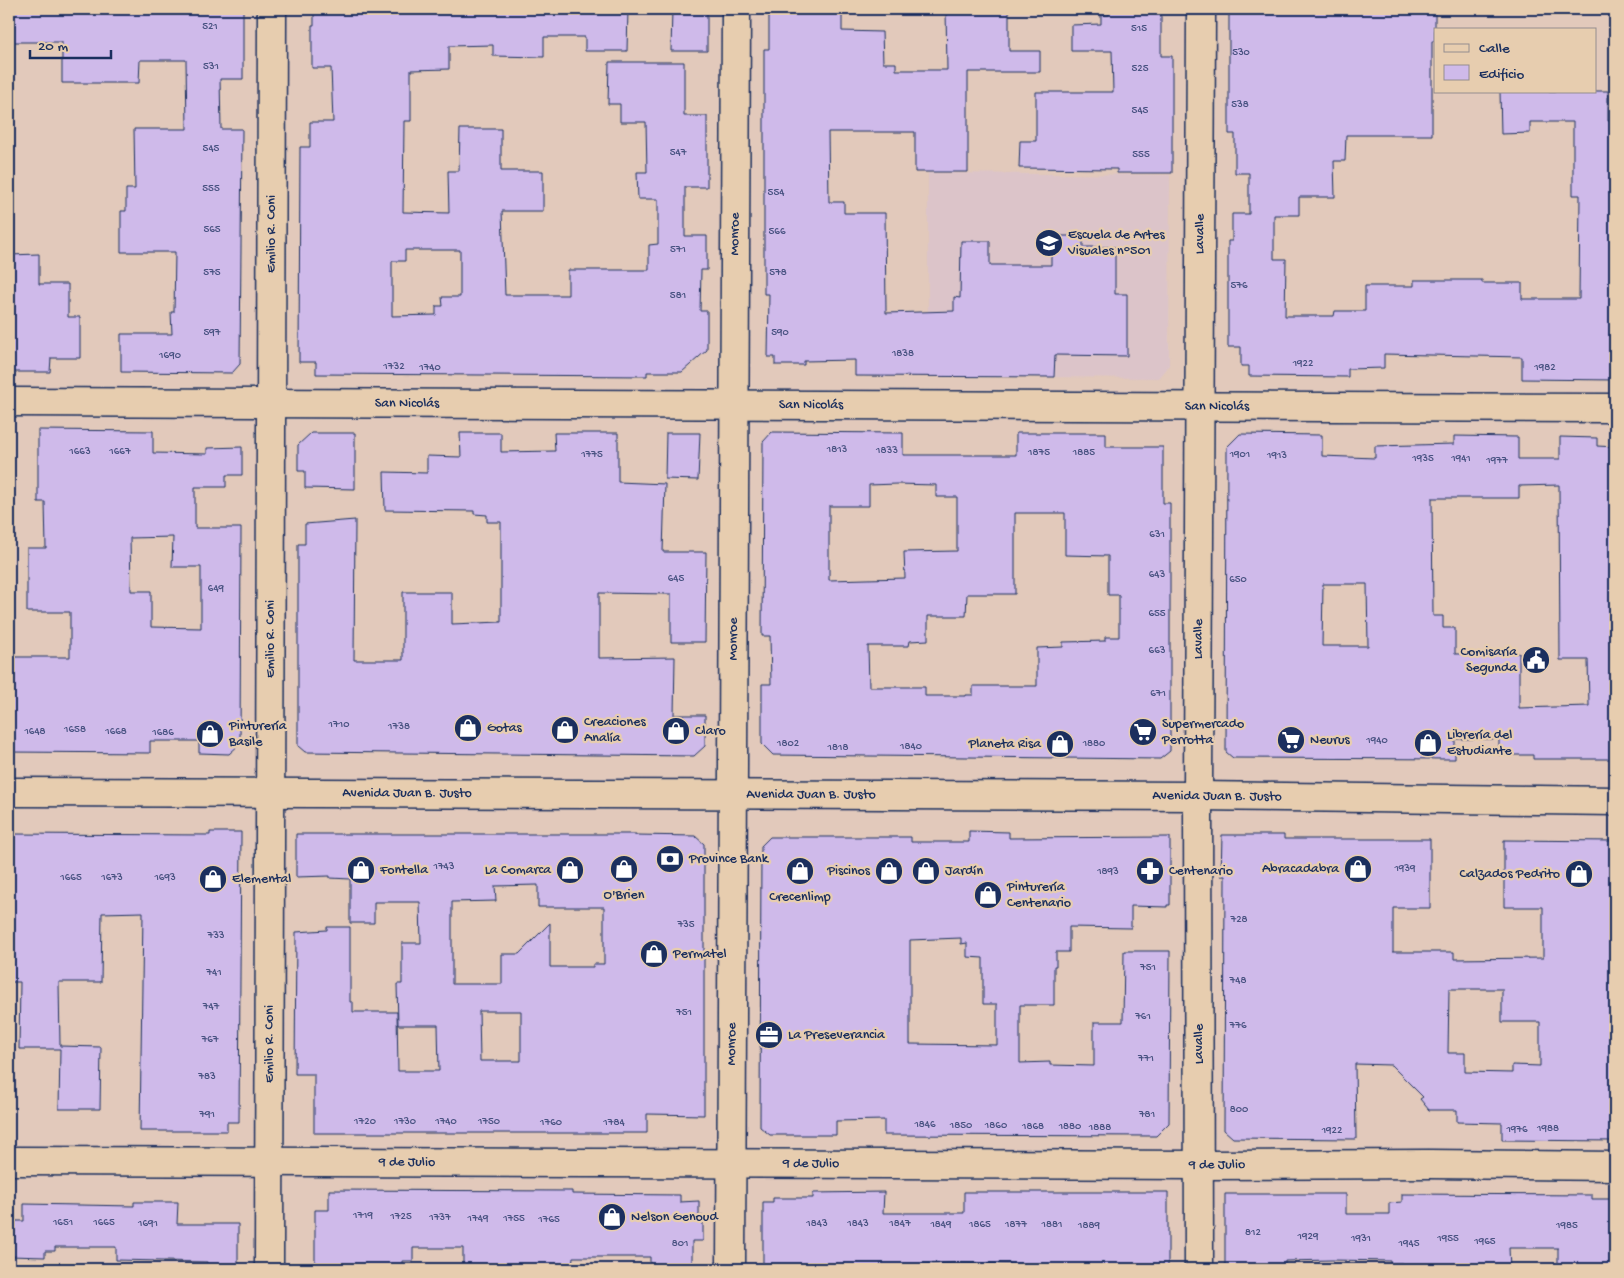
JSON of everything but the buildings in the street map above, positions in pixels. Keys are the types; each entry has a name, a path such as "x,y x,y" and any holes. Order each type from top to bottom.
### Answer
{"street":[{"name":"Emilio R. Coni","path":"269,1269 272,9"},
{"name":"Monroe","path":"731,1269 736,9"},
{"name":"Lavalle","path":"1200,1269 1198,796 1201,9"},
{"name":"San Nicolás","path":"9,402 1615,408"},
{"name":"Avenida Juan B. Justo","path":"9,792 1198,796 1615,801"},
{"name":"9 de Julio","path":"9,1161 1615,1166"}],"shaded area":[{"name":"Escuela de Artes Visuales n°501","path":"928,173 1170,175 1169,365 1158,378 928,376"}],"place":[{"name":"Escuela de Artes Visuales n°501","path":"1049,243"},
{"name":"Comisaría Segunda","path":"1536,660"},
{"name":"Gotas","path":"468,728"},
{"name":"Creaciones Analía","path":"565,730"},
{"name":"Claro","path":"676,731"},
{"name":"Supermercado Perrotta","path":"1143,732"},
{"name":"Pinturería Basile","path":"210,734"},
{"name":"Neurus","path":"1291,740"},
{"name":"Librería del Estudiante","path":"1428,743"},
{"name":"Planeta Risa","path":"1060,744"},
{"name":"Province Bank","path":"670,859"},
{"name":"O'Brien","path":"624,869"},
{"name":"Abracadabra","path":"1358,869"},
{"name":"Fontella","path":"361,870"},
{"name":"La Comarca","path":"570,870"},
{"name":"Crecenlimp","path":"800,871"},
{"name":"Piscinos","path":"889,871"},
{"name":"Jardín","path":"926,871"},
{"name":"Centenario","path":"1150,871"},
{"name":"Calzados Pedrito","path":"1579,874"},
{"name":"Elemental","path":"213,879"},
{"name":"Pinturería Centenario","path":"988,895"},
{"name":"Permatel","path":"654,954"},
{"name":"La Preseverancia","path":"769,1035"},
{"name":"Nelson Genoud","path":"612,1217"}]}
